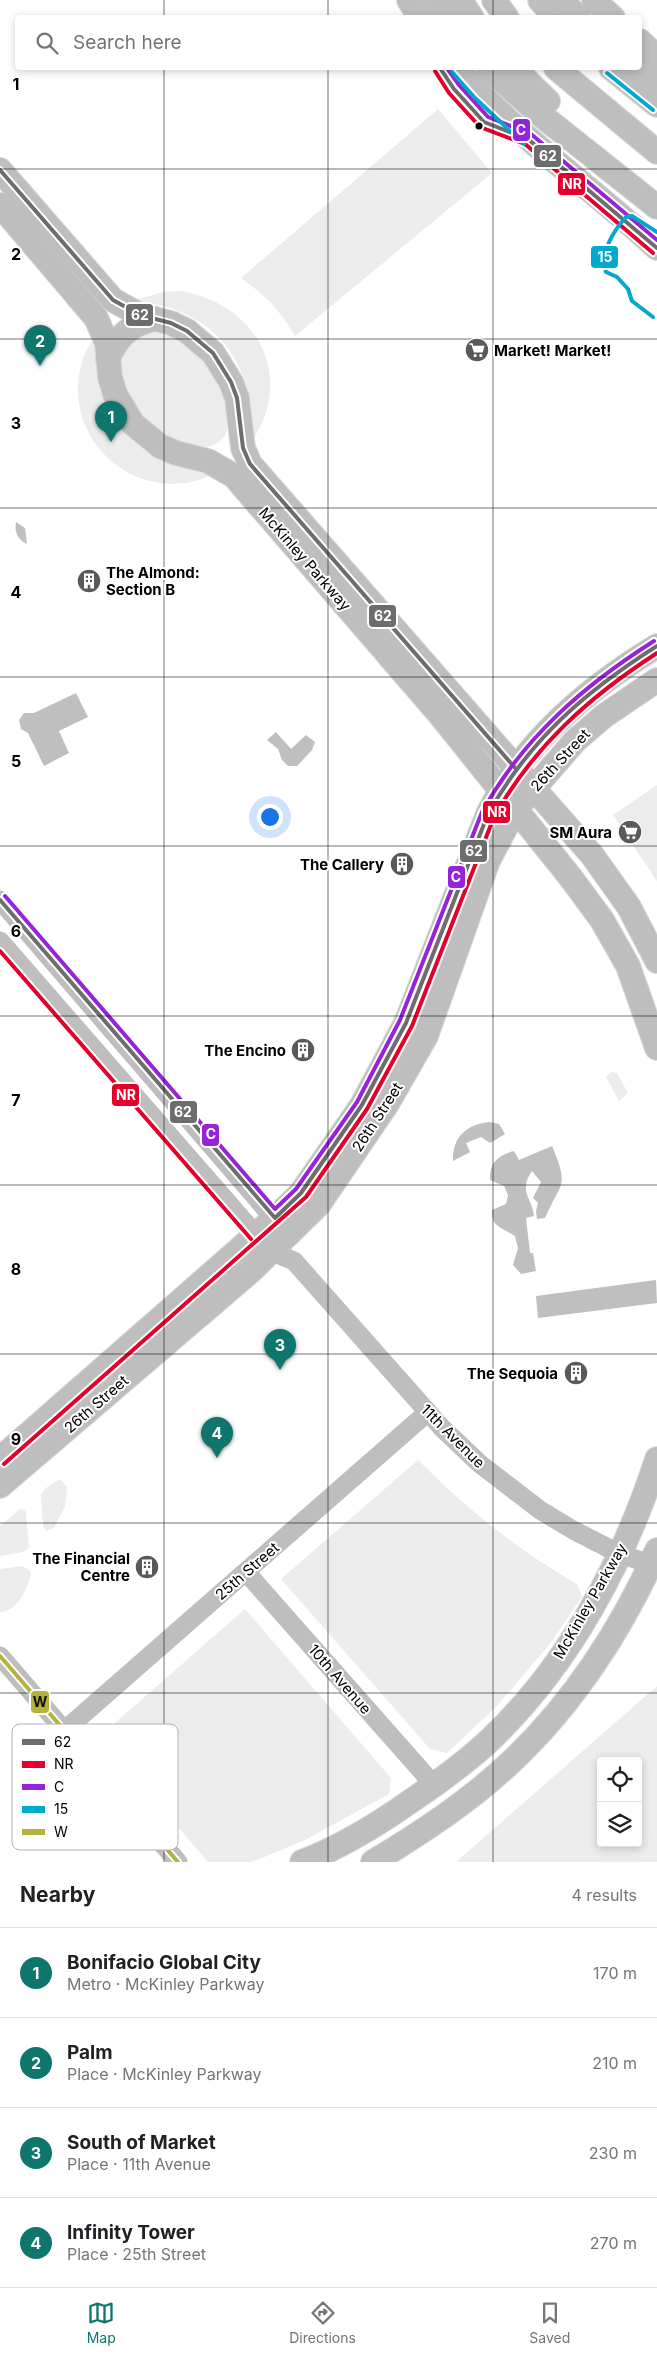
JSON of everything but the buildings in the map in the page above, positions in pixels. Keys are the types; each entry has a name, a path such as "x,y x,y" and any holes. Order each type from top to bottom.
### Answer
{"main road":[{"path":"409,0 418,15"},
{"path":"436,0 447,15"},
{"path":"460,0 470,15"},
{"path":"494,0 505,15"},
{"path":"540,0 553,15"},
{"path":"561,0 576,15"},
{"path":"594,0 610,15"},
{"path":"642,43 657,57"},
{"path":"642,66 657,77"},
{"path":"459,70 479,93 528,139 629,222 657,248"},
{"path":"490,70 541,115 657,207"},
{"path":"516,70 570,120 657,192"},
{"path":"558,70 657,152"},
{"path":"613,70 657,105"},
{"name":"McKinley Parkway","path":"0,170 113,300 133,312 187,331 213,353 232,382 240,415 240,432 250,464 592,855 624,899 657,961"},
{"name":"McKinley Parkway","path":"0,205 96,318 107,343 115,394 133,424 160,446 193,458 208,461 234,476 434,709 572,878 602,920 628,966 657,1048"},
{"path":"629,222 657,239"},
{"path":"108,359 120,336 142,322 155,319"},
{"path":"193,458 207,456 220,450 230,441 240,415"},
{"name":"26th Street","path":"0,1459 277,1240 301,1193 362,1105 406,1023 482,830 500,791 516,769 569,709 613,673 657,646"},
{"name":"26th Street","path":"0,1486 319,1204 387,1104 426,1036 485,868 515,810 575,741 596,722 634,694 657,680"},
{"name":"McKinley Parkway","path":"302,1862 388,1817 434,1785 492,1738 521,1707 574,1637 620,1554 646,1494 657,1460"},
{"path":"373,1862 405,1843 478,1790 511,1762 543,1729 607,1644 654,1557"}],"street":[{"name":"11th Avenue","path":"0,900 7,921 277,1240 442,1428 505,1485 540,1510 620,1554 654,1557"},
{"name":"11th Avenue","path":"0,942 277,1240"},
{"name":"25th Street","path":"73,1724 428,1412"},
{"name":"10th Avenue","path":"246,1572 434,1785"},
{"path":"3,1668 60,1724"},
{"path":"168,1850 178,1862"}],"shaded area":[{"path":"438,109 492,173 295,336 271,304 241,278"},
{"path":"181,291 203,297 223,306 240,318 254,334 264,351 269,371 270,393 265,416 249,447 251,422 249,399 243,377 234,357 220,339 204,325 183,313 159,305 128,302 163,292"},
{"path":"98,332 96,351 100,386 114,419 125,433 138,445 161,460 183,468 214,474 186,483 159,483 134,475 112,461 94,442 83,418 78,391 83,358"},
{"path":"154,332 174,339 191,349 217,381 226,400 228,415 225,434 219,442 210,446 188,446 165,437 150,428 140,417 129,399 121,374 120,355 122,343 125,338"},
{"path":"16,522 25,528 27,544 17,535"},
{"path":"76,693 88,717 59,731 69,753 44,766 28,733 21,729 19,720 24,713 34,713"},
{"path":"276,732 291,749 306,735 315,742 312,750 297,766 288,766 282,760 278,749 267,740"},
{"path":"657,785 657,881 613,815"},
{"path":"611,1072 617,1073 628,1093 619,1101 606,1077"},
{"path":"490,1122 499,1124 505,1134 490,1143 481,1137 466,1143 470,1152 453,1161 455,1145 463,1133 474,1126"},
{"path":"552,1146 562,1177 561,1183 545,1218 537,1219 538,1203 533,1198 541,1182 532,1171 528,1178 526,1189 534,1216 526,1218 530,1253 533,1253 536,1271 521,1274 513,1265 518,1248 515,1236 495,1224 493,1220 492,1210 506,1204 508,1195 504,1186 490,1180 491,1169 499,1157 508,1153 514,1151 519,1160"},
{"path":"656,1280 657,1303 538,1318 536,1296"},
{"path":"418,1460 493,1528 577,1584 582,1597 549,1645 496,1707 447,1753 430,1749 281,1579"},
{"path":"60,1479 67,1487 65,1506 54,1528 46,1531 43,1526 41,1494 46,1488"},
{"path":"20,1509 25,1510 29,1548 23,1552 0,1556 0,1526"},
{"path":"23,1566 31,1572 25,1591 12,1608 0,1612 0,1569"},
{"path":"245,1609 391,1778 389,1794 305,1840 262,1858 251,1862 208,1862 178,1827 178,1724 114,1724"},
{"path":"657,1686 657,1862 456,1862"}],"transit line":[{"name":"62","path":"441,70 454,89 484,122 528,139 657,248"},
{"name":"C","path":"448,70 459,85 488,117 531,134 657,240"},
{"name":"NR","path":"435,71 449,93 480,127 525,144 653,253"},
{"name":"15","path":"452,72 475,98 524,144"},
{"name":"15","path":"607,73 653,110"},
{"name":"62","path":"0,170 113,300 140,315 171,323 187,331 213,353 231,382 237,398 243,448 250,464 516,769"},
{"name":"15","path":"653,317 632,301 628,289 617,277 606,272 604,258 613,235 626,217 632,216 657,232"},
{"name":"C","path":"5,896 275,1209 296,1189 357,1102 400,1020 482,812 498,785 536,737 579,695 654,641"},
{"name":"62","path":"0,900 275,1218 301,1193 362,1105 406,1023 488,814 504,787 541,740 561,719 606,681 657,646"},
{"name":"NR","path":"4,1464 306,1197 367,1109 412,1026 494,817 510,791 545,746 565,725 608,687 657,653"},
{"name":"NR","path":"0,951 251,1239"},
{"name":"W","path":"0,1656 59,1724"},
{"name":"W","path":"168,1850 178,1862"}],"place":[{"name":"Market! Market!","path":"477,350"},
{"name":"Palm","path":"40,366"},
{"name":"Bonifacio Global City","path":"111,442"},
{"name":"The Almond: Section B","path":"89,581"},
{"name":"SM Aura","path":"630,832"},
{"name":"The Callery","path":"402,864"},
{"name":"The Encino","path":"303,1050"},
{"name":"South of Market","path":"280,1370"},
{"name":"The Sequoia","path":"576,1373"},
{"name":"Infinity Tower","path":"217,1458"},
{"name":"The Financial Centre","path":"147,1567"}]}
